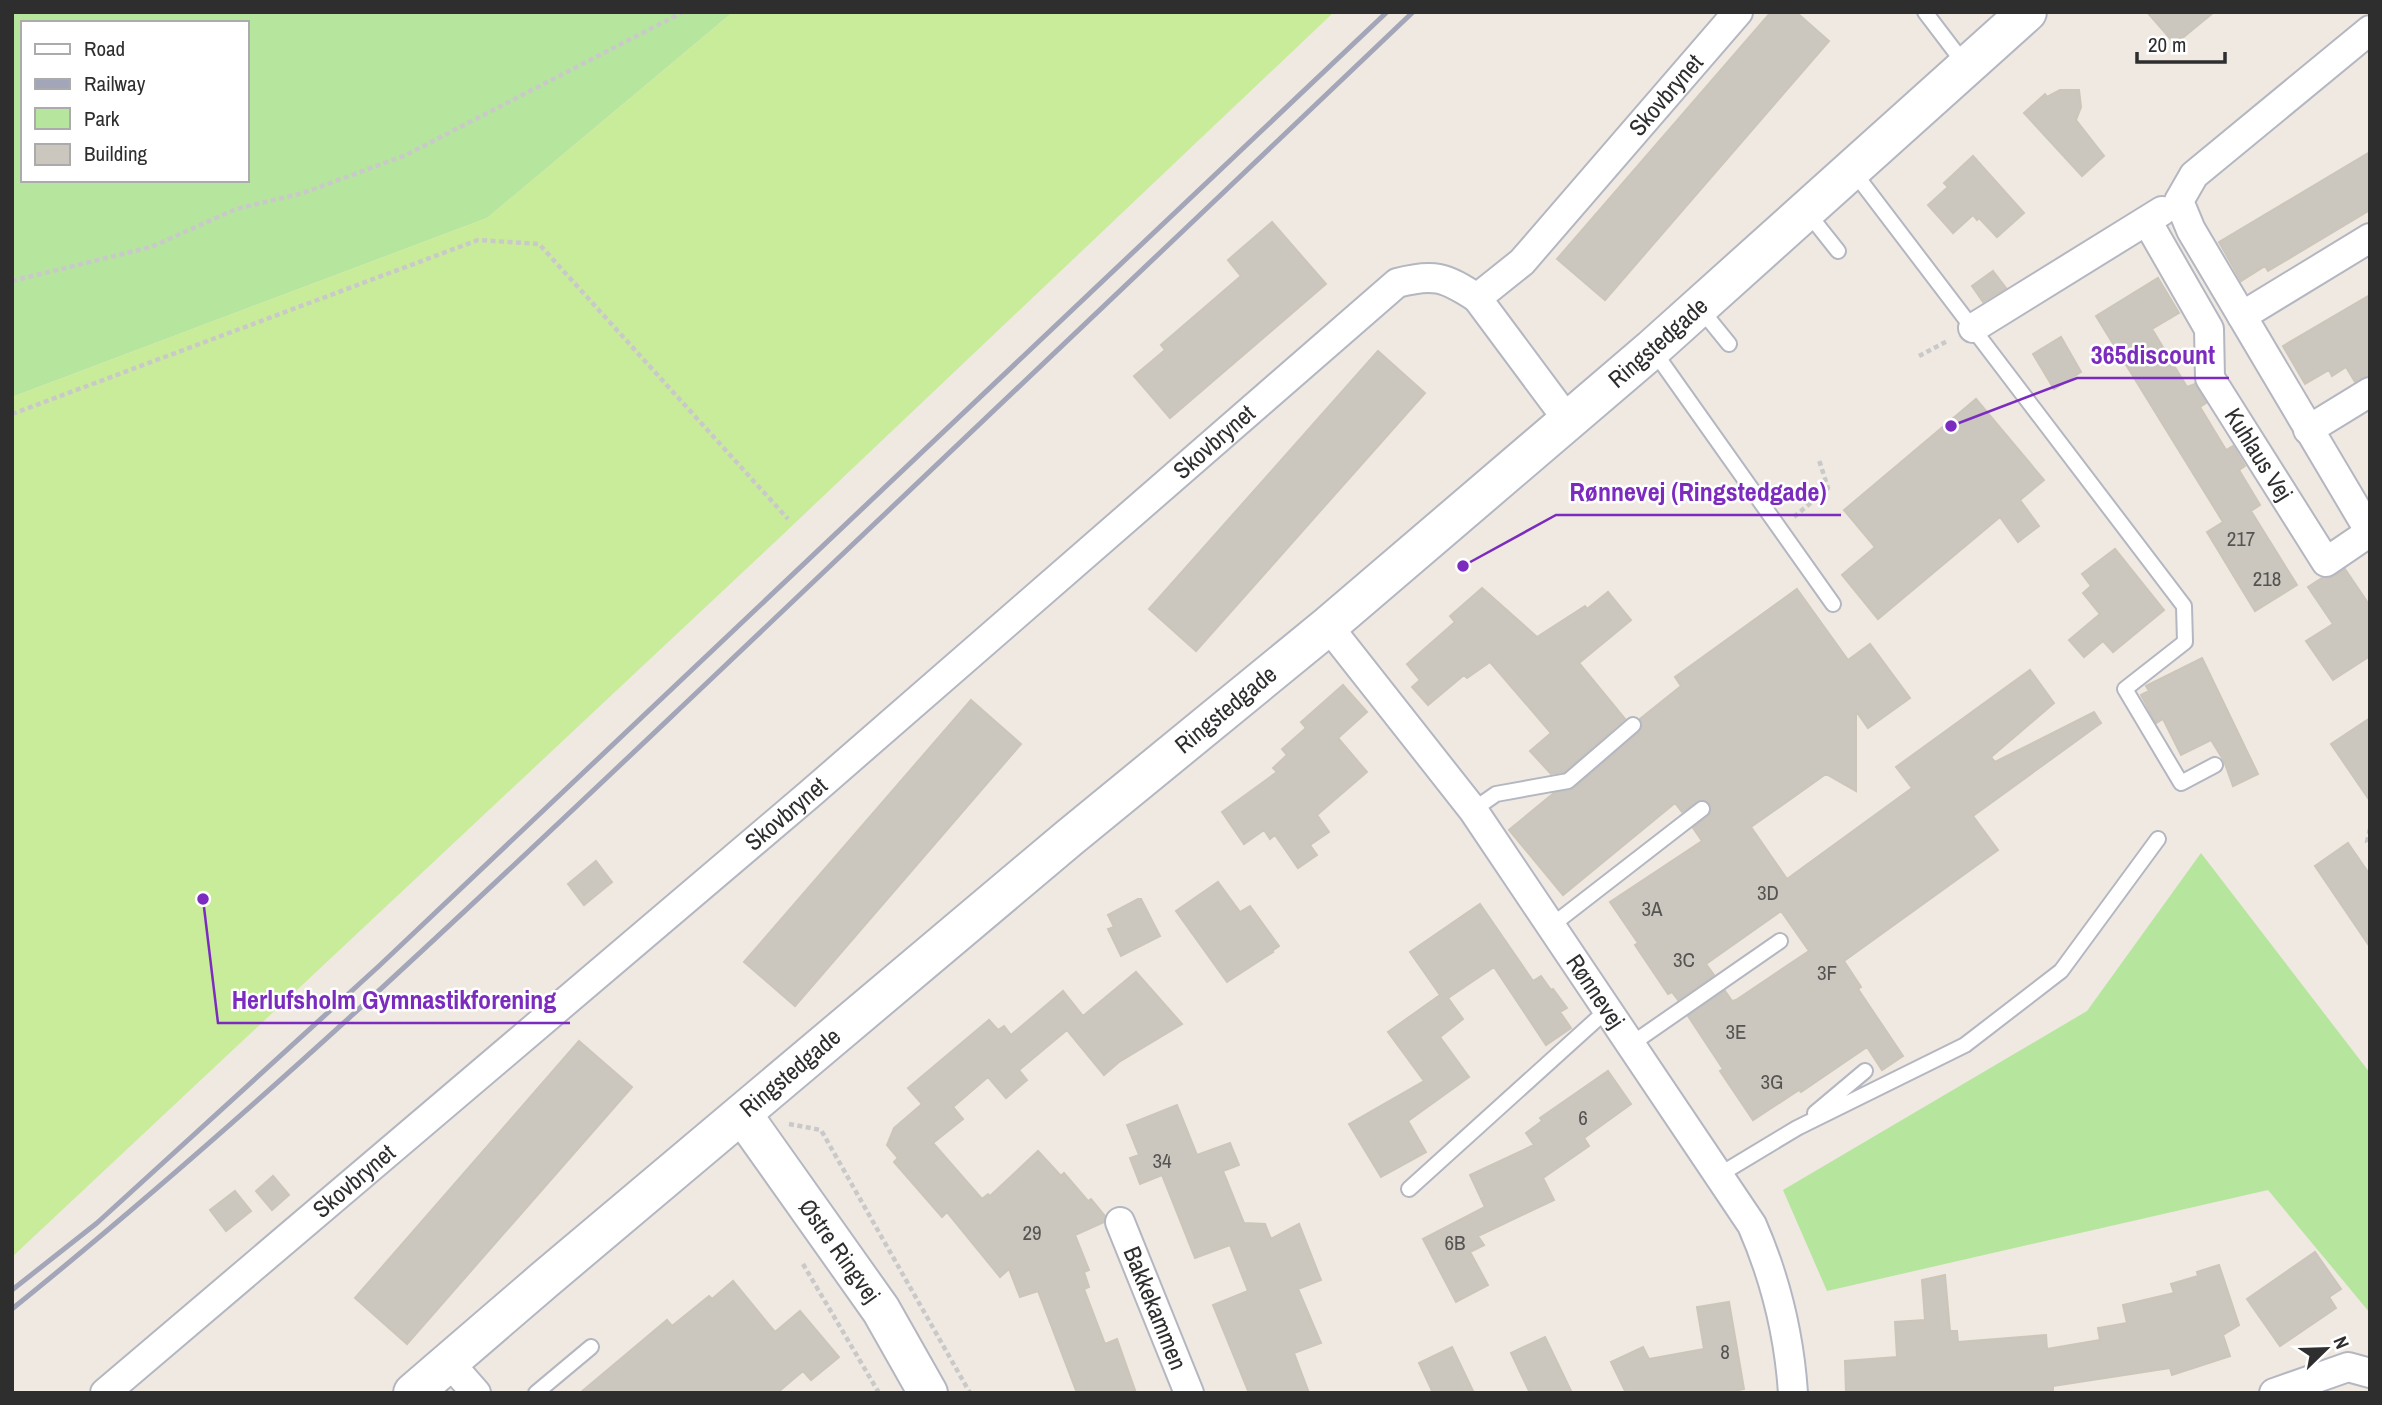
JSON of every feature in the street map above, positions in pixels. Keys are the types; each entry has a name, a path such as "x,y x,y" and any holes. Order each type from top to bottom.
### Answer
{"street":[{"name":"Skovbrynet","path":"1477,298 1522,261 1738,12"},
{"name":"Ringstedgade","path":"413,1393 1069,838 1328,626 1652,349 2027,12"},
{"path":"1973,328 2179,201 2194,175 2370,30"},
{"name":"Kuhlaus Vej","path":"2147,220 2209,329 2210,378 2326,562 2368,537 2191,230 2179,201"},
{"path":"2242,316 2370,238"},
{"name":"Skovbrynet","path":"106,1393 811,793 1397,283 1436,277 1457,285 1477,298 1567,419"},
{"path":"2308,430 2370,392"},
{"name":"Rønnevej","path":"1328,626 1473,810 1752,1225 1776,1287 1793,1393"},
{"name":"Østre Ringvej","path":"742,1114 881,1310 928,1393"},
{"name":"Bakkekammen","path":"1120,1222 1189,1393"},
{"path":"448,1361 477,1393"},
{"path":"2274,1393 2348,1367 2370,1373"}],"lane":[{"path":"1925,12 1967,67"},
{"path":"1853,171 2184,606 2185,642 2125,689 2180,783 2215,765"},
{"path":"1807,212 1838,251"},
{"path":"1698,306 1729,344"},
{"path":"1652,349 1833,604"},
{"path":"1473,810 1496,794 1568,781 1633,725"},
{"path":"1551,926 1702,809"},
{"path":"1719,1175 1797,1128 1965,1045 2061,971 2158,839"},
{"path":"1630,1045 1780,941"},
{"path":"1409,1189 1607,1010"},
{"path":"1797,1128 1865,1071"},
{"path":"537,1393 591,1347"}],"path":[{"path":"12,281 151,247 236,209 303,193 406,155 683,12"},
{"path":"12,414 478,240 539,244 788,519"},
{"path":"1780,529 1828,488 1819,460"},
{"path":"2370,829 2367,842 2370,846"},
{"path":"742,1114 821,1130 970,1393"}],"green space":[{"path":"12,12 733,12 487,218 12,397"},
{"path":"733,12 1334,12 776,541 12,1257 12,397 487,218"},
{"path":"2201,853 2370,1073 2370,1313 2268,1190 1827,1291 1783,1190 2087,1011"}],"building":[{"path":"1771,12 1796,12 1829,41 1605,300 1557,259"},
{"path":"2147,12 2214,12 2175,44"},
{"path":"2060,90 2079,90 2081,107 2076,120 2104,156 2082,176 2024,113 2045,94 2047,97"},
{"path":"2370,152 2370,210 2268,271 2265,266 2241,281 2219,242"},
{"path":"1973,156 2024,213 1997,237 1973,215 1953,233 1928,205 1948,187 1944,183"},
{"path":"1272,222 1326,284 1170,418 1134,376 1165,350 1161,345 1241,276 1228,260"},
{"path":"1993,271 2006,288 1983,302 1972,286"},
{"path":"2158,278 2179,313 2152,329 2187,387 2195,384 2206,403 2200,407 2226,450 2233,446 2245,466 2239,470 2260,505 2251,511 2297,585 2255,611 2207,532 2223,522 2096,316"},
{"path":"2370,295 2370,375 2355,382 2346,367 2332,376 2329,370 2305,384 2283,346"},
{"path":"2061,337 2081,372 2054,389 2033,354"},
{"path":"1378,351 1425,393 1196,651 1149,609"},
{"path":"1976,399 2044,480 2020,500 2039,526 2018,542 2000,517 1878,619 1842,575 1875,547 1844,510"},
{"path":"2115,549 2164,610 2113,652 2103,641 2084,657 2069,640 2100,614 2083,593 2091,586 2082,574"},
{"path":"2345,569 2370,606 2370,656 2333,680 2306,641 2333,624 2308,587"},
{"path":"1482,588 1537,637 1585,606 1587,609 1608,592 1631,620 1579,663 1625,719 1564,772 1551,774 1530,751 1551,733 1490,662 1467,678 1464,675 1428,705 1412,687 1420,680 1407,664 1455,622 1450,616"},
{"path":"1797,589 1848,660 1870,644 1910,698 1868,728 1856,711 1856,791 1826,774 1751,827 1787,879 1912,788 1896,767 2030,670 2054,703 1991,757 1995,762 2094,712 2101,723 1973,816 1998,850 1844,961 1861,987 1858,989 1903,1056 1882,1070 1867,1047 1801,1092 1799,1090 1753,1120 1688,1016 1725,991 1732,1001 1736,1000 1809,951 1781,911 1706,964 1714,975 1678,1000 1672,992 1668,994 1610,902 1702,841 1693,828 1711,813 1709,803 1700,800 1682,812 1675,803 1563,895 1509,830 1554,793 1574,788 1639,732 1642,728 1640,719 1681,686 1675,677"},
{"path":"2202,658 2258,774 2233,786 2224,761 2211,740 2181,755 2163,719 2156,723 2141,695 2149,691 2146,686"},
{"path":"1343,685 1367,712 1338,738 1367,772 1317,815 1329,832 1310,845 1317,855 1298,868 1275,835 1270,839 1264,830 1244,844 1222,812 1277,772 1273,768 1287,755 1282,749 1306,728 1301,722"},
{"path":"971,700 1021,744 795,1006 744,962"},
{"path":"2370,718 2370,801 2331,744"},
{"path":"2348,843 2370,875 2370,947 2315,866"},
{"path":"596,861 612,882 584,905 568,884"},
{"path":"1218,882 1240,912 1250,906 1279,946 1227,982 1176,911"},
{"path":"1141,899 1160,936 1121,956 1108,929 1114,927 1108,915"},
{"path":"1480,904 1533,981 1541,976 1567,1008 1560,1012 1571,1028 1546,1045 1494,967 1448,998 1463,1019 1440,1037 1469,1077 1408,1121 1426,1152 1381,1177 1349,1124 1424,1081 1388,1032 1440,995 1410,952"},
{"path":"1136,972 1182,1024 1119,1062 1104,1075 1067,1030 1019,1070 1027,1080 1006,1098 988,1077 953,1107 963,1119 933,1143 982,1199 988,1194 990,1196 1038,1151 1061,1176 1064,1173 1088,1201 1091,1199 1105,1216 1104,1222 1075,1235 1089,1270 1084,1272 1089,1287 1084,1289 1105,1344 1117,1339 1136,1393 1077,1393 1038,1291 1020,1297 1009,1269 1000,1277 947,1212 942,1217 894,1162 898,1158 887,1145 894,1128 922,1104 908,1088 989,1020 998,1030 1004,1026 1011,1035 1063,991 1083,1016"},
{"path":"579,1041 632,1087 407,1344 355,1298"},
{"path":"1608,1071 1631,1104 1584,1138 1589,1146 1543,1178 1554,1200 1478,1236 1484,1245 1470,1252 1488,1285 1456,1302 1423,1239 1485,1207 1470,1175 1534,1145 1526,1133 1542,1121 1540,1118"},
{"path":"1177,1105 1197,1155 1230,1143 1239,1165 1223,1171 1244,1223 1265,1224 1271,1239 1299,1224 1321,1280 1298,1289 1321,1343 1294,1353 1309,1393 1249,1393 1213,1305 1248,1291 1230,1245 1195,1258 1162,1175 1140,1184 1130,1158 1139,1155 1127,1125"},
{"path":"273,1176 289,1195 272,1210 256,1191"},
{"path":"235,1191 251,1211 226,1231 210,1210"},
{"path":"2315,1252 2341,1289 2329,1297 2336,1308 2280,1346 2247,1299"},
{"path":"2219,1265 2239,1325 2223,1335 2230,1356 2172,1375 2170,1368 2053,1386 2053,1393 1846,1393 1845,1361 1897,1357 1895,1322 1925,1320 1922,1280 1945,1275 1950,1331 1957,1331 1958,1342 2046,1335 2047,1349 2100,1340 2098,1328 2127,1323 2123,1305 2174,1293 2171,1284 2198,1276 2197,1272"},
{"path":"733,1281 775,1332 800,1311 839,1357 811,1380 803,1371 777,1393 580,1393 667,1320 672,1326 709,1296 712,1299"},
{"path":"1729,1302 1744,1389 1724,1393 1626,1393 1611,1362 1643,1347 1649,1359 1704,1349 1697,1307"},
{"path":"1545,1337 1572,1393 1530,1393 1511,1353"},
{"path":"1452,1347 1474,1393 1433,1393 1419,1363"}],"railway":[{"path":"12,1290 97,1223 379,966 1387,12"},
{"path":"12,1309 192,1158 454,922 1413,12"}],"place":[{"name":"365discount","path":"1951,426"},
{"name":"Rønnevej (Ringstedgade)","path":"1463,566"},
{"name":"Herlufsholm Gymnastikforening","path":"203,899"}]}
